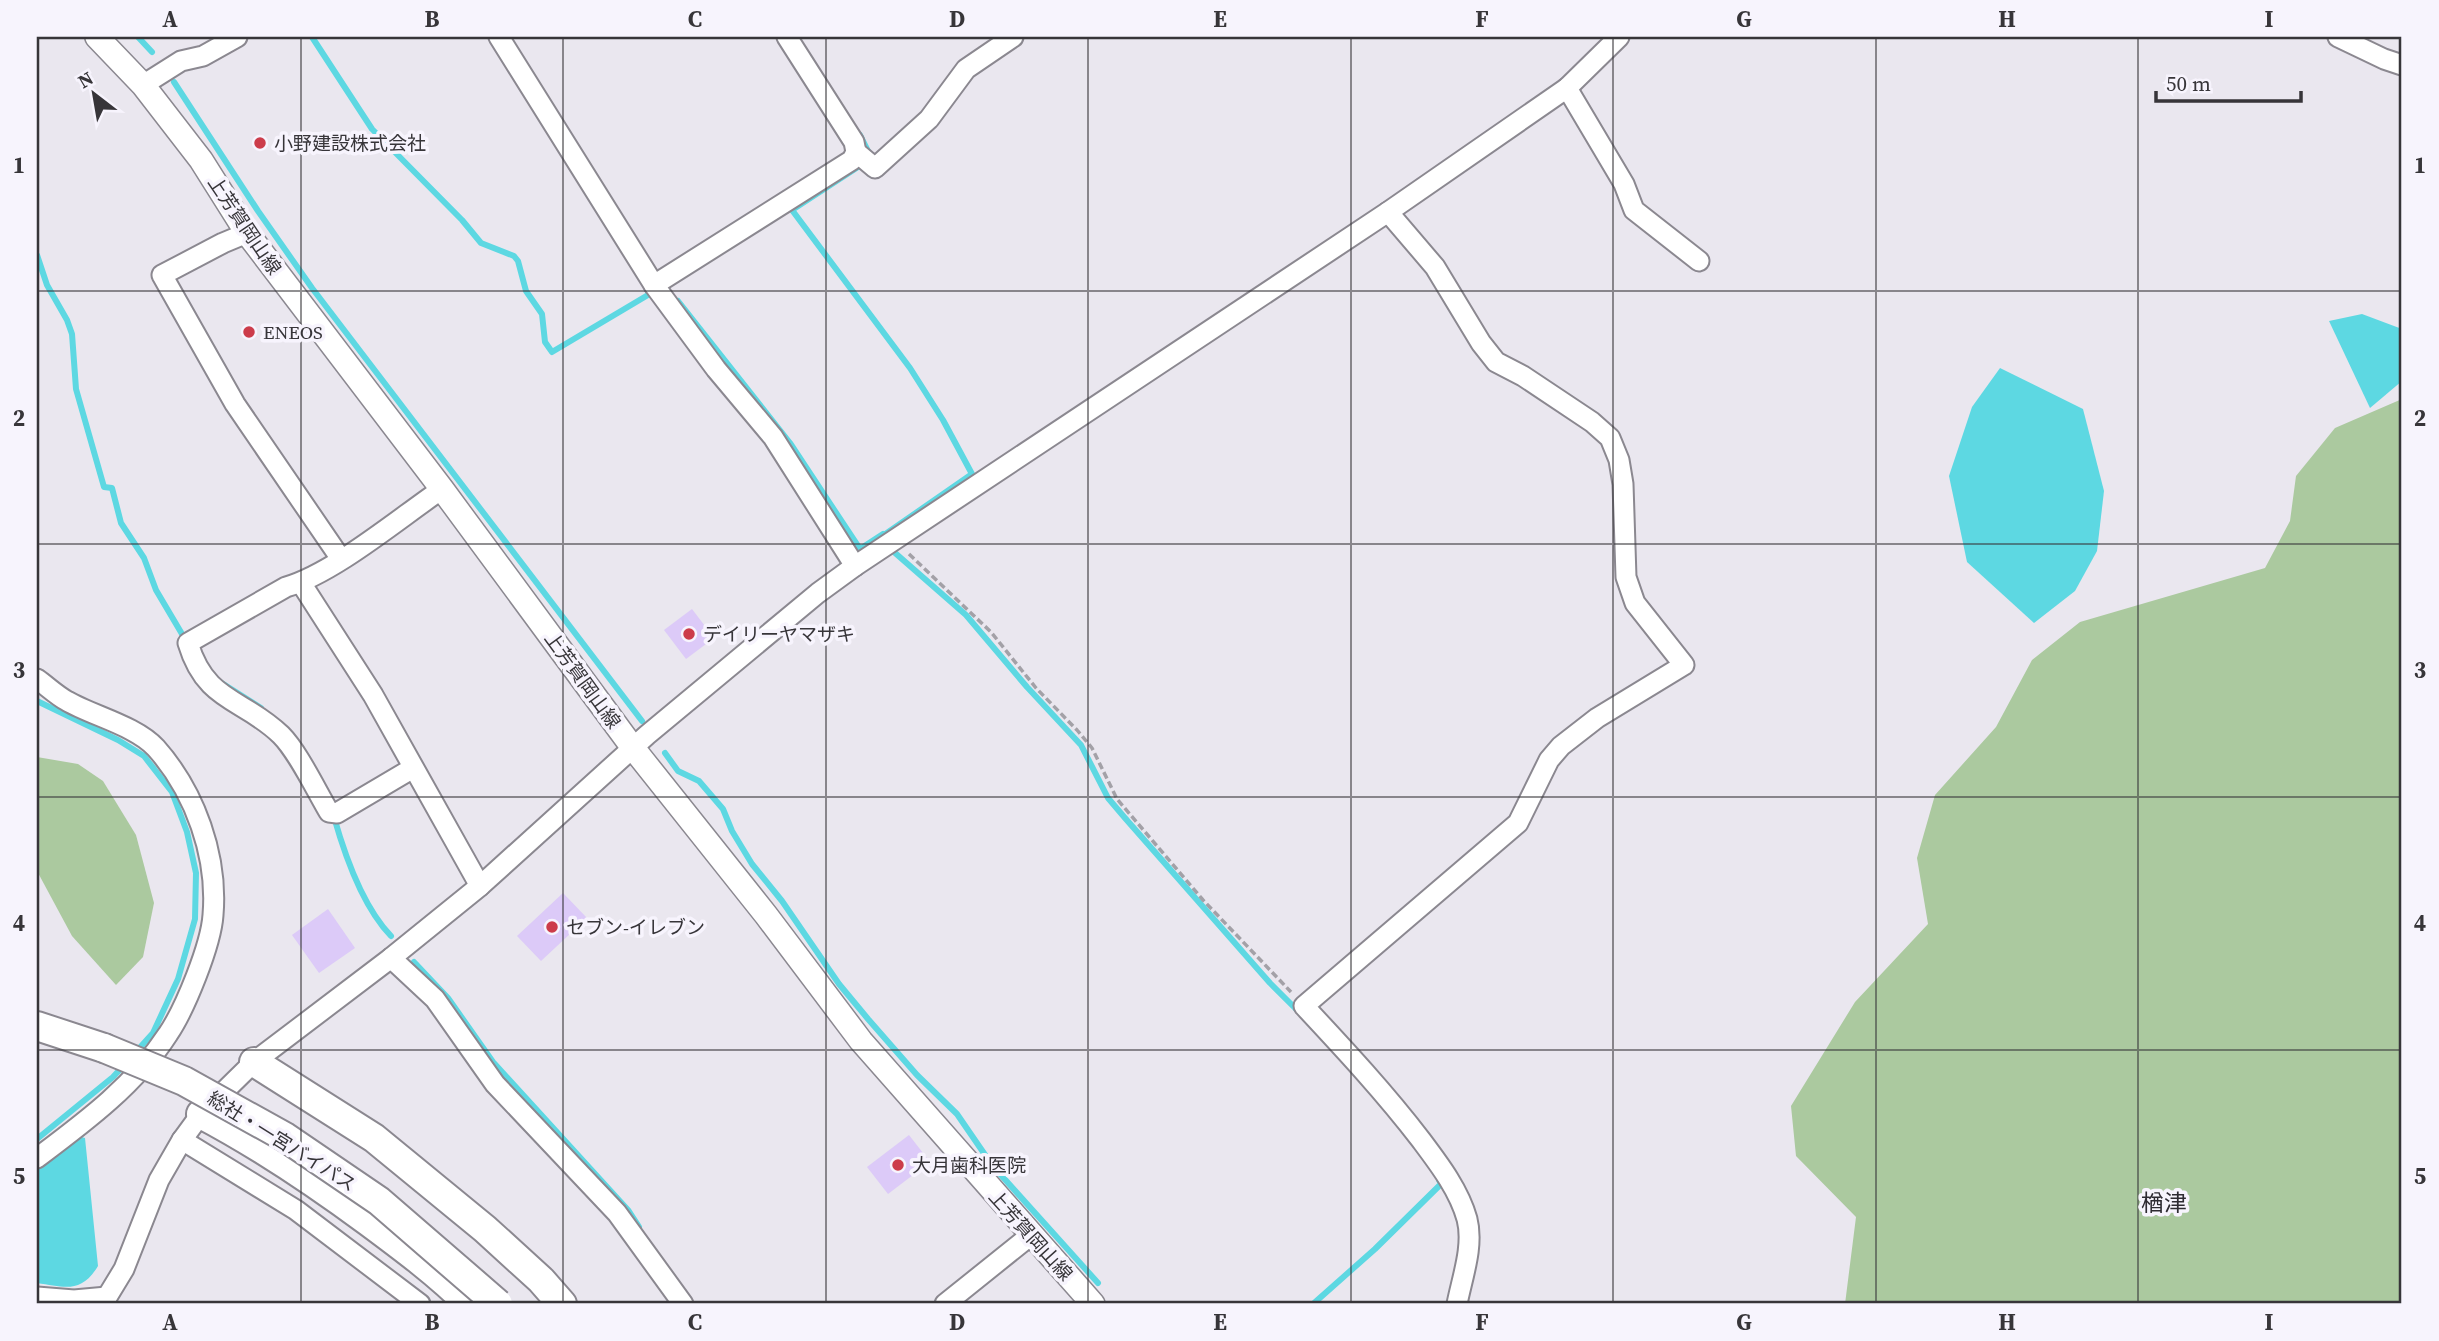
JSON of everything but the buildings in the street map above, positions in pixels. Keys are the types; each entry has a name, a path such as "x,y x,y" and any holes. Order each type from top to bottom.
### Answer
{"highway":[{"name":"総社・一宮バイパス","path":"37,1026 104,1048 184,1081 285,1138 379,1201 498,1304"},
{"path":"254,1062 374,1138 485,1229 541,1280 562,1304"},
{"path":"201,1114 320,1186 402,1247 469,1304"}],"main road":[{"name":"上芳賀岡山線","path":"97,37 143,85 201,160 247,233 442,489 633,748 766,915 861,1041 1093,1304"}],"street":[{"path":"143,85 181,61 203,56 237,37"},
{"path":"499,37 654,285 716,369 773,437 855,566"},
{"path":"787,37 862,158 875,168 929,119 966,69 1013,37"},
{"path":"37,1297 102,1300 124,1269 159,1180 201,1114 254,1062 391,958 480,886 633,748 818,593 1388,212 1567,88 1619,37"},
{"path":"2338,37 2402,65"},
{"path":"1567,88 1624,184 1634,209 1699,261"},
{"path":"654,285 852,160 862,158"},
{"path":"1388,212 1435,267 1481,343 1496,362 1523,376 1592,422 1610,438 1619,460 1623,484 1626,577 1635,604 1684,665 1597,718 1562,746 1549,760 1518,822 1304,1006 1391,1100 1438,1162 1459,1199 1468,1221 1468,1250 1457,1304"},
{"path":"247,233 162,275 235,404 341,559"},
{"path":"413,768 333,813 282,736 207,683 192,657 189,642 286,587 302,583 442,489"},
{"path":"302,583 373,695 480,886"},
{"path":"37,679 66,701 124,727 154,745 182,782 197,816 212,868 213,917 186,999 168,1035 132,1078 94,1116 37,1158"},
{"path":"391,958 435,999 495,1084 617,1213 683,1304"},
{"path":"182,1140 296,1210 420,1304"},
{"path":"945,1304 1031,1235"}],"path":[{"path":"894,541 991,632 1036,688 1092,748 1116,799 1203,900 1304,1006"}],"green space":[{"path":"2402,399 2402,1304 1845,1304 1856,1217 1796,1156 1791,1106 1855,1002 1928,924 1917,858 1935,795 1996,727 2032,660 2080,622 2265,568 2290,521 2296,476 2335,428"},
{"path":"37,757 78,764 103,781 136,835 154,903 143,957 116,985 72,936 37,871"}],"water":[{"path":"2362,314 2402,329 2402,381 2370,408 2329,321"},
{"path":"2000,368 2083,409 2104,491 2097,551 2075,591 2034,623 1967,562 1949,476 1972,407"},
{"path":"78,1136 85,1138 98,1266 92,1275 79,1285 64,1287 37,1283 37,1170"}],"waterway":[{"path":"138,37 152,52"},
{"path":"312,37 372,129 462,220 481,243 514,256 518,261 526,291 542,314 545,342 552,352 653,292"},
{"path":"174,82 312,288 642,721"},
{"path":"860,135 870,155 861,165 792,210 910,368 943,420 972,474 884,535"},
{"path":"37,255 47,285 72,334 76,389 104,487 112,488 121,523 144,558 156,590 189,641"},
{"path":"678,301 790,443 860,549 883,534"},
{"path":"894,552 966,615 1081,745 1108,798 1270,983 1300,1013"},
{"path":"220,682 261,708"},
{"path":"37,701 118,740 144,756 172,792 187,832 196,873 195,919 178,979 153,1033 135,1053"},
{"path":"665,753 678,771 699,781 723,809 732,831 752,864 782,901 839,984 917,1075 957,1114 992,1165 1098,1283"},
{"path":"334,817 349,864 364,896 391,936"},
{"path":"414,962 448,998 493,1062 628,1210 639,1227"},
{"path":"37,1139 113,1077 125,1064"},
{"path":"1313,1304 1375,1249 1441,1184 1439,1180"}],"place":[{"name":"小野建設株式会社","path":"260,143"},
{"name":"ENEOS","path":"249,332"},
{"name":"デイリーヤマザキ","path":"689,634"},
{"name":"セブン-イレブン","path":"552,927"},
{"name":"大月歯科医院","path":"898,1165"}],"district":[{"name":"楢津","path":"2164,1203"}]}
